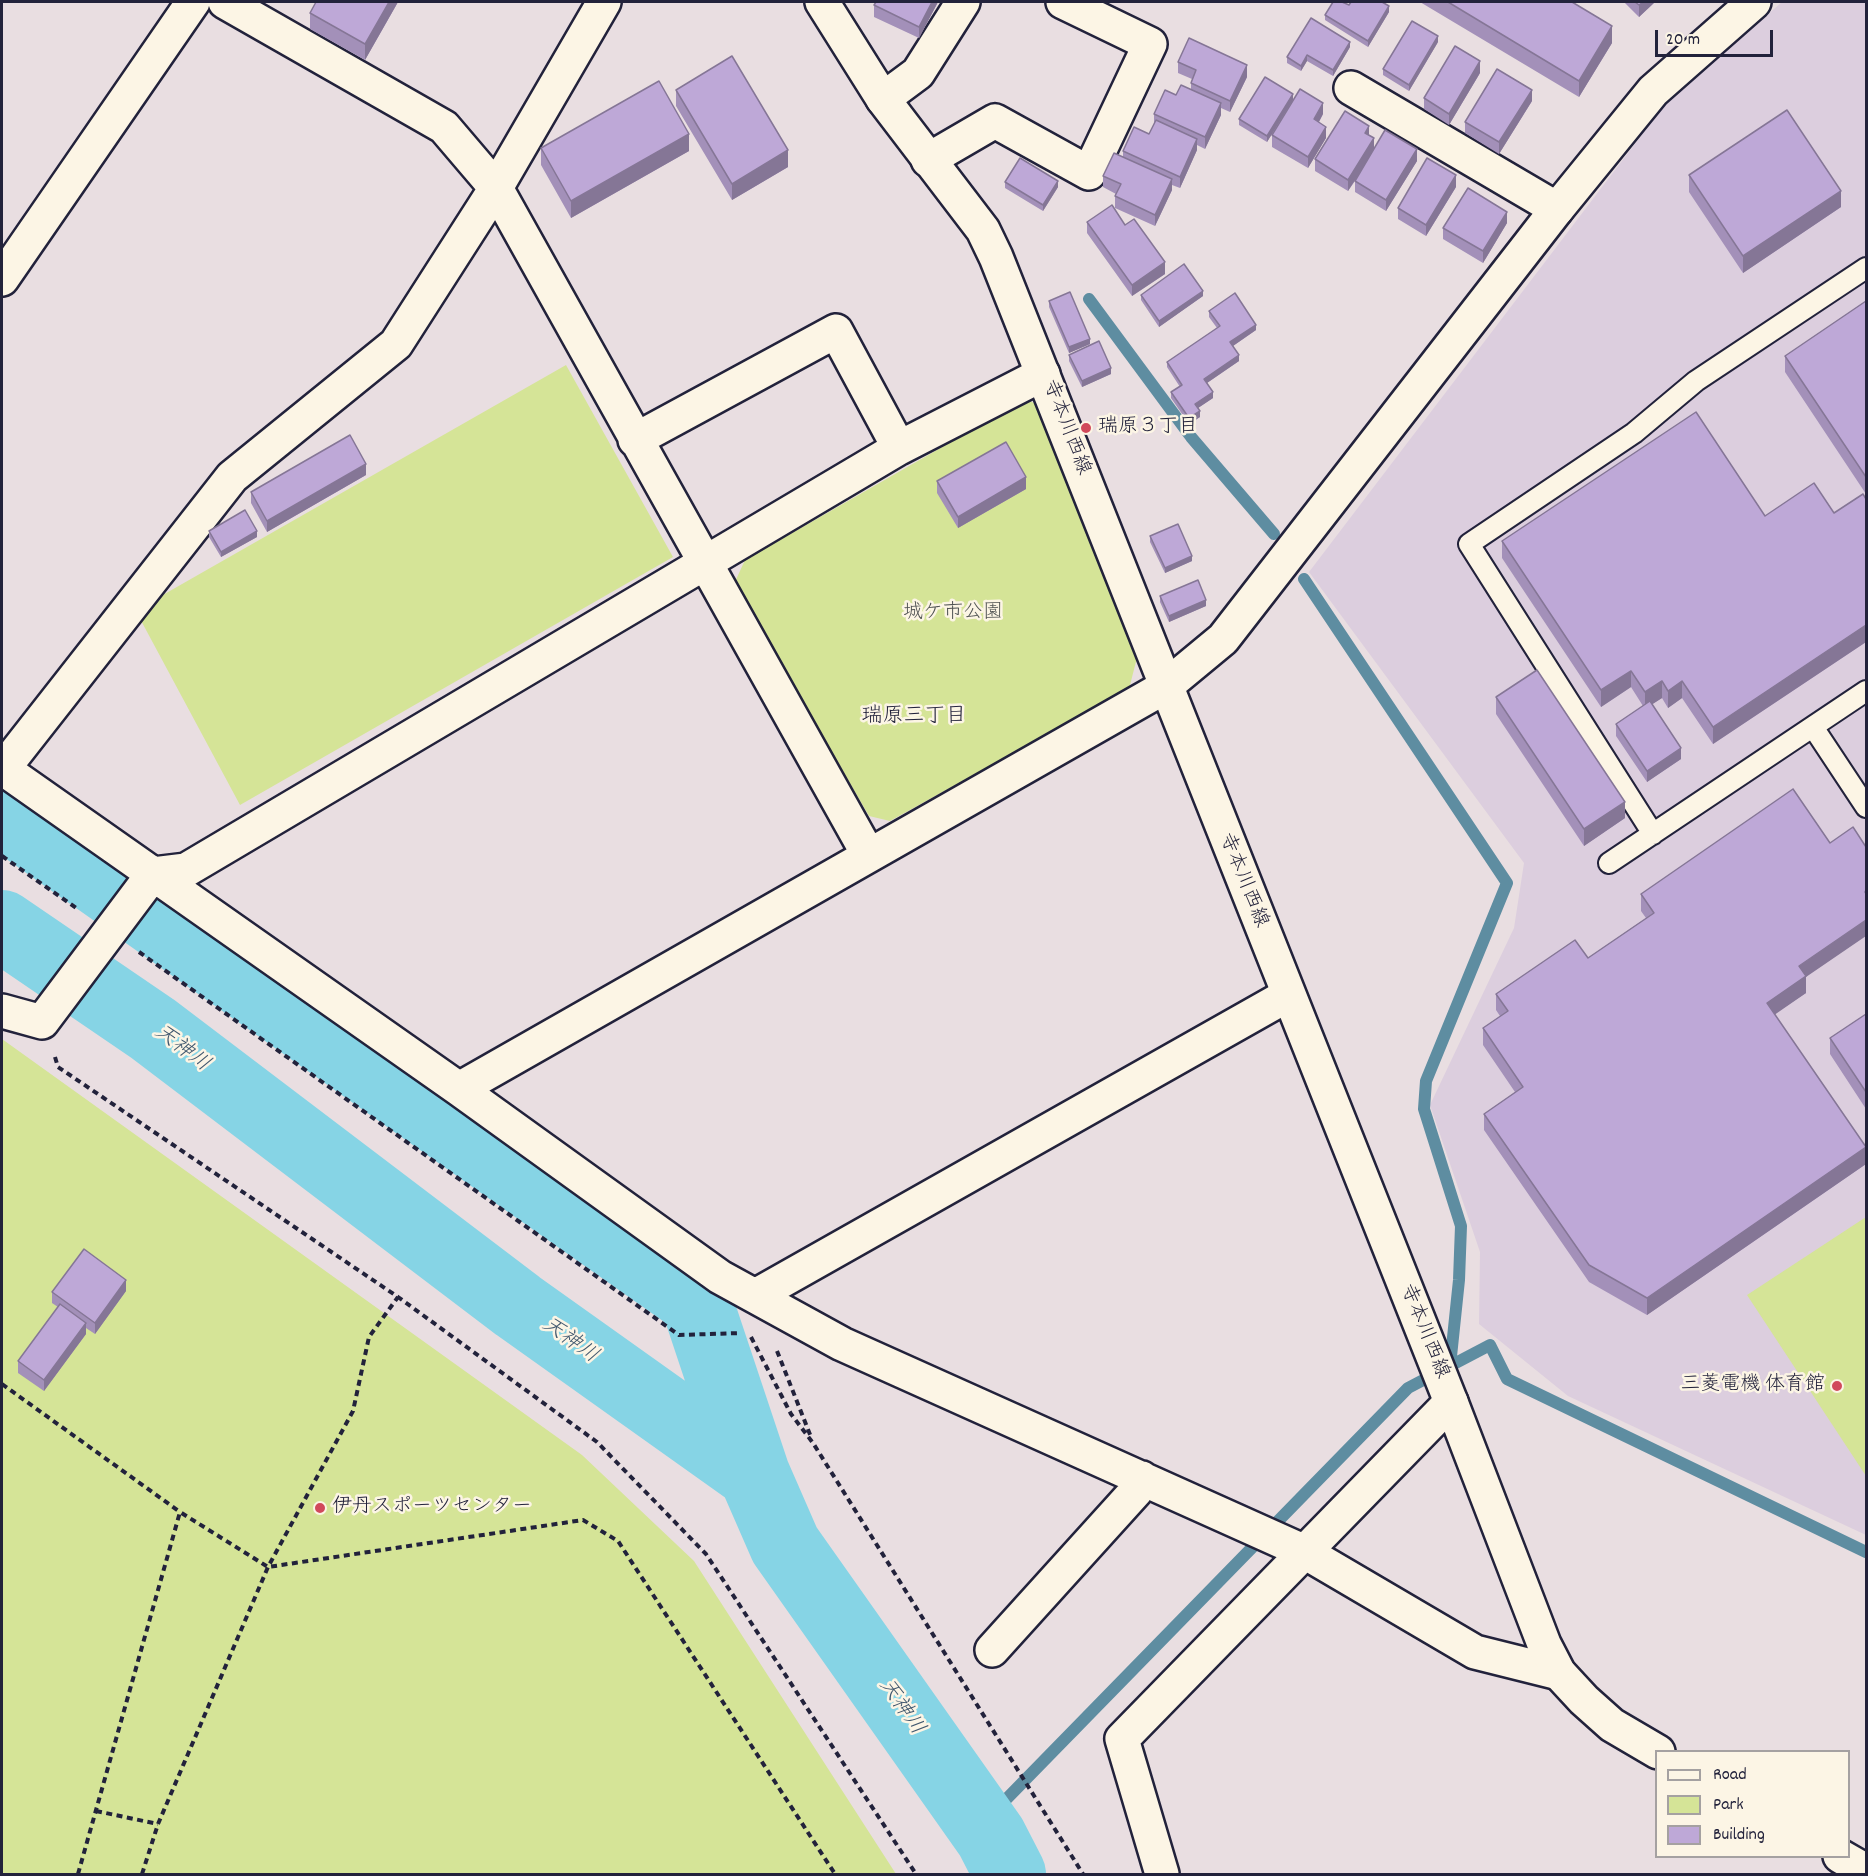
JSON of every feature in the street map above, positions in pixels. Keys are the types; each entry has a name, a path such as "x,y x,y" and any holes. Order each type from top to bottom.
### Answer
{"street":[{"path":"2,279 193,2"},
{"path":"225,2 444,127 496,188 868,854"},
{"path":"604,2 496,188 396,344 232,477 2,769 459,1089 720,1277 842,1344 1303,1551 1475,1652 1559,1673"},
{"name":"寺本川西線","path":"822,2 883,99 983,230 1044,374 1165,687 1448,1393 1544,1644 1559,1673 1612,1725 1655,1750"},
{"path":"883,99 918,73 963,2"},
{"path":"928,160 995,121 1089,172 1150,44 1064,2"},
{"path":"459,1089 868,854 1165,687 1224,639 1557,209 1653,91 1754,2"},
{"path":"1351,89 1557,209"},
{"path":"635,440 836,331 899,448"},
{"path":"2,1011 42,1022 153,874 186,870 899,448 1044,374"},
{"path":"755,1296 1288,995"},
{"path":"1162,1875 1122,1739 1303,1551 1448,1393"},
{"path":"992,1650 1135,1492 1142,1479"},
{"path":"1842,1858 1866,1871"}],"lane":[{"path":"1653,834 1469,544 1634,433 1696,381 1866,268"},
{"path":"1609,863 1866,691"},
{"path":"1813,727 1866,807"}],"path":[{"path":"2,856 110,930 679,1335 733,1333 752,1338 791,1414 813,1443 1083,1875"},
{"path":"42,1022 58,1067 398,1297 597,1442 706,1554 916,1875"},
{"path":"755,1296 813,1443"},
{"path":"142,1875 158,1824 268,1566 353,1411 369,1337 398,1297"},
{"path":"2,1384 180,1512 268,1566 583,1520 618,1541 835,1875"},
{"path":"78,1875 180,1512"},
{"path":"96,1811 158,1824"}],"shaded area":[{"path":"1782,2 1866,2 1866,1535 1568,1396 1479,1324 1480,1252 1430,1105 1514,928 1524,863 1309,572 1666,103"}],"green space":[{"path":"566,365 673,557 240,805 138,615 147,604"},
{"name":"城ケ市公園","path":"1026,399 1044,408 1140,646 1129,689 890,821 869,816 734,584 745,560"},
{"name":"伊丹スポーツセンター","path":"2,1039 582,1455 694,1561 896,1874 2,1874"},
{"name":"三菱電機 体育館","path":"1866,1217 1866,1476 1747,1295"}],"building":[{"path":"316,2 389,2 365,44 310,13"},
{"path":"876,2 932,2 919,27 874,5"},
{"path":"1333,2 1349,5 1351,2 1382,2 1389,6 1368,41 1325,15"},
{"path":"1448,2 1572,2 1612,26 1579,81"},
{"path":"1311,18 1350,42 1333,70 1307,55 1301,66 1287,57"},
{"path":"1412,21 1438,36 1409,85 1383,69"},
{"path":"1189,38 1247,65 1230,101 1191,83 1196,70 1178,62"},
{"path":"1455,46 1480,61 1449,114 1424,98"},
{"path":"732,56 788,150 732,184 676,90"},
{"path":"1497,69 1532,90 1499,142 1465,122"},
{"path":"1265,77 1293,94 1267,136 1239,119"},
{"path":"659,81 689,134 571,201 541,148"},
{"path":"1181,85 1221,103 1205,137 1154,114 1165,90 1176,95"},
{"path":"1300,89 1323,103 1314,119 1326,127 1308,157 1272,135"},
{"path":"1787,110 1841,191 1743,256 1689,175"},
{"path":"1345,111 1369,126 1365,133 1374,138 1348,180 1315,159"},
{"path":"1156,120 1197,139 1180,177 1123,151 1134,127 1149,134"},
{"path":"1385,130 1417,149 1386,200 1355,181"},
{"path":"1114,153 1172,179 1155,215 1115,196 1121,184 1103,176"},
{"path":"1020,158 1058,181 1043,205 1005,182"},
{"path":"1427,158 1456,175 1426,225 1398,208"},
{"path":"1468,188 1507,212 1483,251 1443,228"},
{"path":"1112,205 1125,225 1134,219 1165,262 1132,285 1087,222"},
{"path":"1184,264 1203,291 1159,321 1141,295"},
{"path":"1070,292 1090,339 1069,347 1049,301"},
{"path":"1235,293 1256,325 1230,342 1239,355 1204,379 1213,392 1195,404 1200,411 1189,418 1171,392 1182,385 1167,362 1220,326 1209,311"},
{"path":"1866,301 1866,477 1785,356"},
{"path":"1099,341 1111,368 1082,381 1069,355"},
{"path":"1696,412 1765,516 1814,483 1834,513 1863,494 1866,499 1866,625 1713,727 1682,681 1668,691 1662,681 1645,692 1631,671 1601,690 1502,541"},
{"path":"350,435 366,464 267,521 251,492"},
{"path":"1006,442 1026,477 958,517 937,481"},
{"path":"245,510 257,531 221,552 209,531"},
{"path":"1178,524 1192,556 1165,568 1150,536"},
{"path":"1198,580 1206,600 1169,616 1160,596"},
{"path":"1537,670 1625,802 1584,829 1496,697"},
{"path":"1650,701 1681,748 1647,771 1616,724"},
{"path":"1793,789 1830,843 1853,827 1866,847 1866,920 1799,966 1806,976 1767,1003 1866,1147 1647,1298 1589,1265 1484,1114 1523,1087 1483,1028 1508,1011 1496,994 1575,940 1588,958 1654,913 1641,894"},
{"path":"1866,1014 1866,1092 1830,1038"},
{"path":"84,1249 126,1280 95,1323 52,1292"},
{"path":"60,1304 86,1323 44,1380 18,1361"}],"waterway":[{"path":"1089,299 1191,437 1274,534"},
{"path":"1304,579 1507,883 1426,1081 1424,1109 1461,1226 1459,1280 1450,1366"},
{"path":"2,812 690,1296 700,1312 754,1474"},
{"name":"天神川","path":"2,926 153,1029 518,1306 754,1474 785,1545 991,1837 1010,1874"},
{"path":"982,1824 1408,1388 1490,1345 1507,1379 1866,1552"}],"place":[{"name":"瑞原３丁目","path":"1086,428"},
{"name":"三菱電機 体育館","path":"1837,1386"},
{"name":"伊丹スポーツセンター","path":"320,1508"}],"district":[{"name":"瑞原三丁目","path":"914,718"}]}
